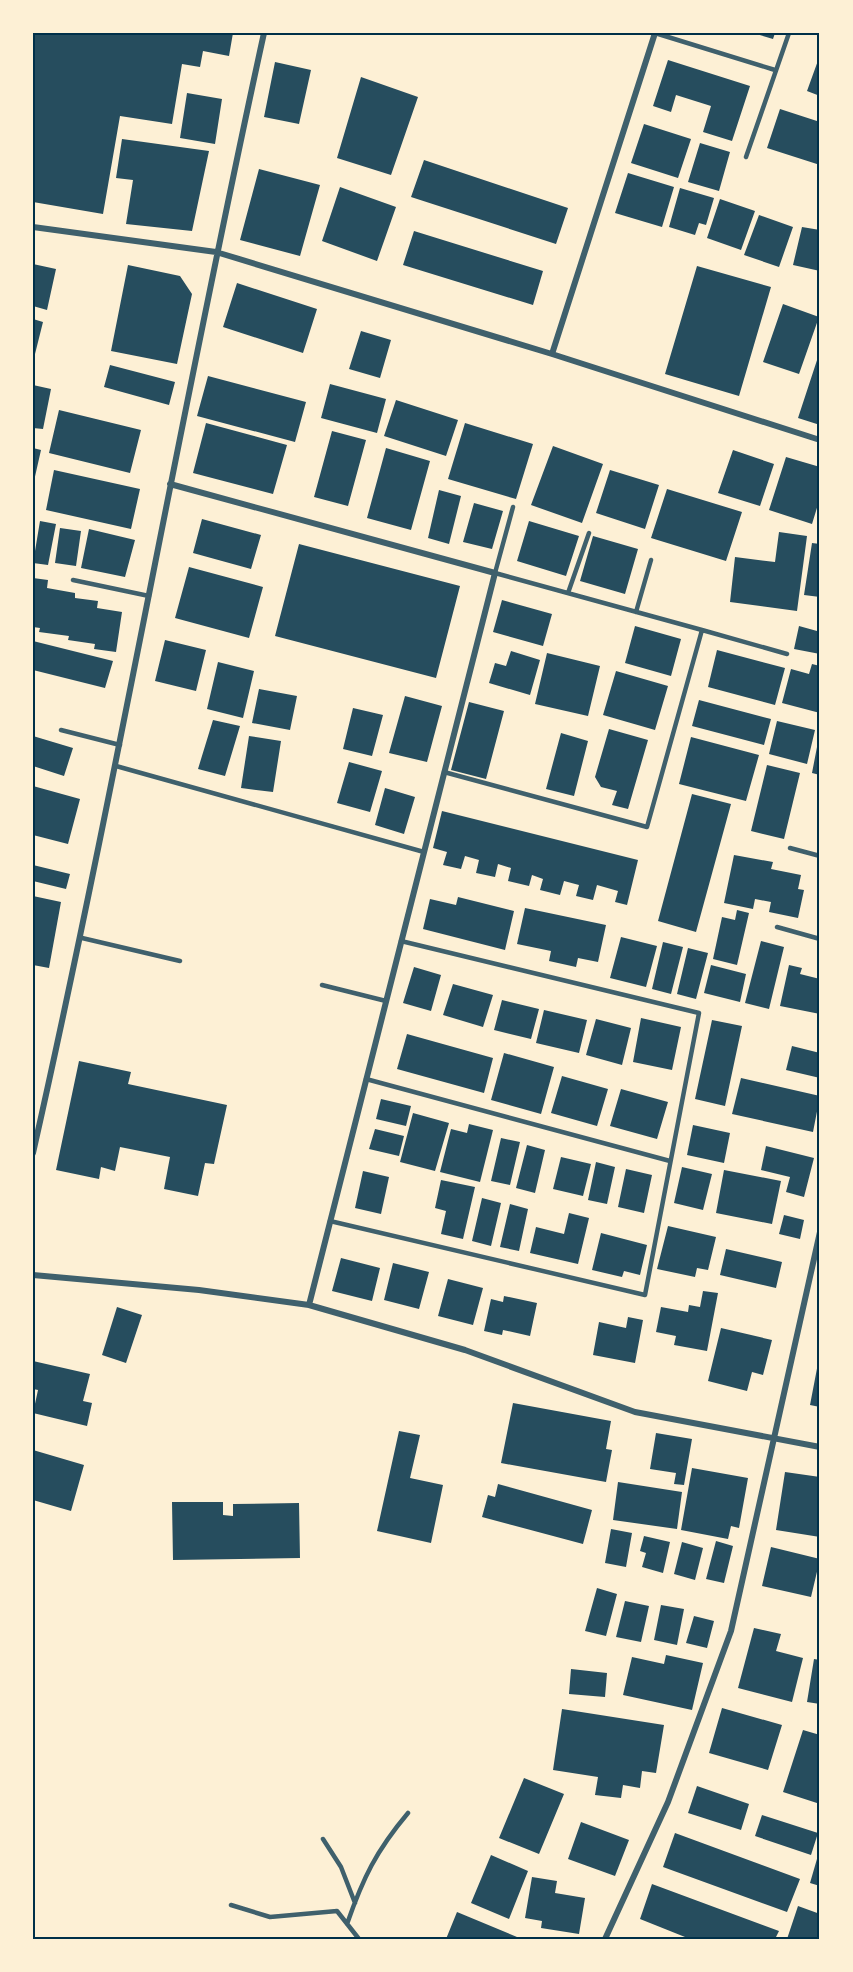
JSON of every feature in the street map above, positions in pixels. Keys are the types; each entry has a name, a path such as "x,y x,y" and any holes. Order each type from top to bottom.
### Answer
{"street":[{"path":"33,1153 82,938 216,252 264,33"},
{"path":"552,354 655,33"},
{"path":"33,227 216,252 552,354 820,440"},
{"path":"170,484 495,573 309,1305"},
{"path":"605,1939 668,1803 731,1631 820,1232"},
{"path":"33,1275 199,1290 309,1305 465,1350 635,1412 820,1447"}],"lane":[{"path":"655,33 776,70"},
{"path":"746,157 789,33"},
{"path":"513,507 495,573 787,654"},
{"path":"568,593 589,533"},
{"path":"636,612 651,560"},
{"path":"73,580 149,596"},
{"path":"444,772 647,827 702,630"},
{"path":"61,730 120,745"},
{"path":"116,766 424,852"},
{"path":"790,848 820,856"},
{"path":"777,927 820,939"},
{"path":"82,938 180,961"},
{"path":"330,1221 645,1295 699,1013 401,940"},
{"path":"322,985 386,1001"},
{"path":"366,1079 670,1161"},
{"path":"347,1924 363,1880 383,1842 408,1813"},
{"path":"323,1839 341,1867 355,1903"},
{"path":"231,1905 270,1917 337,1911 359,1939"}],"building":[{"path":"33,33 233,33 229,56 203,51 200,67 182,64 172,124 120,116 103,214 33,202"},
{"path":"753,33 775,33 773,39"},
{"path":"820,55 820,96 807,91"},
{"path":"668,60 750,86 732,141 703,132 711,106 676,95 671,112 653,106"},
{"path":"275,62 311,70 299,124 264,117"},
{"path":"361,77 418,97 391,175 337,158"},
{"path":"187,93 222,99 215,144 180,138"},
{"path":"780,109 820,122 820,165 767,148"},
{"path":"644,124 691,139 678,178 631,163"},
{"path":"122,139 209,151 192,231 126,224 133,180 116,178"},
{"path":"700,143 730,152 719,191 688,182"},
{"path":"424,160 568,208 556,244 411,197"},
{"path":"259,169 320,185 300,256 240,240"},
{"path":"628,173 674,187 662,227 615,213"},
{"path":"340,187 396,207 377,261 322,241"},
{"path":"680,188 714,198 706,225 699,223 695,235 669,227"},
{"path":"720,199 755,211 741,250 707,238"},
{"path":"759,215 793,227 779,267 744,255"},
{"path":"802,227 820,230 820,271 793,265"},
{"path":"414,231 543,271 533,305 403,265"},
{"path":"33,264 56,269 47,310 33,306"},
{"path":"128,265 180,276 192,294 177,364 111,351"},
{"path":"697,266 771,287 739,396 665,374"},
{"path":"237,283 317,309 303,353 223,327"},
{"path":"783,304 819,317 799,374 763,362"},
{"path":"33,319 43,322 34,358 33,358"},
{"path":"361,331 391,340 380,378 349,369"},
{"path":"820,351 820,425 798,418"},
{"path":"110,365 175,382 169,405 104,387"},
{"path":"208,376 306,402 295,442 197,416"},
{"path":"330,384 386,399 377,433 321,418"},
{"path":"33,385 51,389 43,429 33,428"},
{"path":"396,400 458,420 446,456 384,436"},
{"path":"59,410 141,430 130,473 49,453"},
{"path":"206,423 287,445 273,494 193,473"},
{"path":"465,423 533,444 516,499 448,479"},
{"path":"332,431 366,440 348,506 314,497"},
{"path":"553,446 603,464 582,523 531,505"},
{"path":"33,448 41,450 34,481 33,481"},
{"path":"386,448 430,461 411,530 367,518"},
{"path":"733,450 774,464 760,506 718,493"},
{"path":"786,457 820,467 820,498 812,524 769,510"},
{"path":"54,470 140,489 131,529 46,510"},
{"path":"610,470 659,485 645,529 596,513"},
{"path":"667,489 742,512 726,561 651,538"},
{"path":"439,490 461,496 449,544 428,538"},
{"path":"474,503 503,511 492,549 463,542"},
{"path":"202,519 261,535 251,569 193,553"},
{"path":"40,521 56,524 48,565 33,563"},
{"path":"529,521 579,536 566,576 517,561"},
{"path":"60,528 81,531 76,566 55,563"},
{"path":"89,529 135,540 125,577 81,568"},
{"path":"779,532 807,536 797,611 730,602 735,557 775,562"},
{"path":"593,536 638,549 625,594 580,581"},
{"path":"812,543 820,544 820,597 804,595"},
{"path":"299,544 460,586 436,678 275,636"},
{"path":"189,567 263,587 249,638 175,618"},
{"path":"33,578 48,580 47,588 75,593 75,598 98,601 97,608 122,612 116,652 94,649 95,644 68,640 69,636 39,632 40,628 33,627"},
{"path":"502,600 552,614 543,646 493,632"},
{"path":"819,621 820,654 794,649 799,626 817,631"},
{"path":"635,626 681,639 671,676 625,663"},
{"path":"165,640 206,650 196,691 155,681"},
{"path":"33,641 113,661 105,688 33,670"},
{"path":"717,650 785,668 775,705 708,687"},
{"path":"511,651 540,660 530,695 489,683 495,663 506,666"},
{"path":"547,653 600,666 588,716 535,704"},
{"path":"218,662 254,671 243,718 207,709"},
{"path":"812,664 820,666 820,713 782,703 791,669 809,674"},
{"path":"616,671 668,686 655,730 603,715"},
{"path":"259,689 297,696 290,730 252,723"},
{"path":"405,696 442,706 427,762 389,753"},
{"path":"699,700 771,719 764,745 692,726"},
{"path":"469,702 504,711 486,779 451,770"},
{"path":"353,708 383,715 372,756 343,749"},
{"path":"213,720 240,726 225,776 198,769"},
{"path":"777,721 815,730 807,764 769,754"},
{"path":"609,729 648,740 628,809 612,805 617,791 601,787 595,777"},
{"path":"561,733 588,741 574,796 546,789"},
{"path":"33,736 73,748 64,776 33,766"},
{"path":"249,736 281,741 273,792 241,788"},
{"path":"691,737 759,755 746,801 679,784"},
{"path":"817,747 820,747 820,775 812,773"},
{"path":"349,762 382,771 370,812 337,803"},
{"path":"767,765 800,773 784,839 751,831"},
{"path":"33,786 80,799 68,844 33,835"},
{"path":"385,788 415,797 404,834 375,825"},
{"path":"692,794 731,804 696,932 658,921"},
{"path":"442,811 638,860 627,905 615,902 618,891 597,885 593,900 576,896 579,885 564,881 560,895 540,890 543,879 532,875 529,886 508,881 511,868 498,864 495,877 476,873 479,860 465,856 461,869 443,865 447,852 433,848"},
{"path":"734,855 773,862 771,869 801,875 798,889 804,890 798,918 769,912 771,902 755,899 753,909 724,903"},
{"path":"33,865 70,874 66,889 33,881"},
{"path":"33,896 61,902 49,968 33,965"},
{"path":"458,897 514,911 505,950 423,929 430,899 456,905"},
{"path":"525,908 606,925 598,962 578,958 576,967 549,961 551,951 517,944"},
{"path":"737,910 749,913 737,965 713,959 722,917 735,920"},
{"path":"621,937 657,946 646,987 610,978"},
{"path":"761,941 784,947 769,1009 745,1003"},
{"path":"663,942 683,947 671,994 652,989"},
{"path":"688,948 708,953 696,999 677,994"},
{"path":"711,965 746,974 740,1002 704,993"},
{"path":"789,965 802,968 800,974 820,979 820,1014 780,1006"},
{"path":"414,967 441,975 431,1011 403,1003"},
{"path":"453,984 493,995 483,1027 443,1015"},
{"path":"502,1000 539,1009 531,1039 494,1030"},
{"path":"544,1010 587,1020 579,1053 536,1043"},
{"path":"641,1018 681,1027 672,1070 633,1062"},
{"path":"596,1019 631,1028 622,1065 586,1055"},
{"path":"712,1020 742,1026 725,1106 695,1099"},
{"path":"407,1034 493,1058 484,1093 397,1069"},
{"path":"792,1046 820,1053 820,1078 786,1070"},
{"path":"504,1053 554,1067 541,1114 491,1100"},
{"path":"79,1061 131,1072 128,1084 227,1105 214,1164 205,1163 198,1196 164,1189 170,1157 120,1147 115,1171 101,1167 99,1179 56,1170"},
{"path":"562,1076 608,1089 597,1126 551,1113"},
{"path":"741,1078 820,1096 813,1132 732,1114"},
{"path":"621,1089 668,1102 657,1139 610,1126"},
{"path":"381,1099 411,1106 406,1126 376,1119"},
{"path":"413,1113 449,1123 435,1171 400,1162"},
{"path":"469,1124 493,1130 480,1182 440,1172 451,1129 467,1133"},
{"path":"693,1125 730,1133 724,1163 687,1155"},
{"path":"375,1129 404,1136 399,1156 369,1149"},
{"path":"501,1138 520,1142 510,1185 491,1181"},
{"path":"527,1145 545,1150 535,1193 516,1188"},
{"path":"766,1146 814,1158 804,1197 786,1192 790,1177 761,1170"},
{"path":"561,1157 591,1164 583,1196 553,1189"},
{"path":"596,1162 615,1167 607,1204 588,1200"},
{"path":"682,1167 712,1174 703,1210 674,1203"},
{"path":"626,1169 652,1175 644,1213 618,1207"},
{"path":"724,1170 781,1181 772,1224 716,1213"},
{"path":"363,1171 389,1177 381,1214 355,1208"},
{"path":"441,1180 475,1187 463,1239 441,1234 446,1211 435,1208"},
{"path":"482,1198 501,1203 491,1246 472,1241"},
{"path":"510,1204 528,1209 519,1251 500,1247"},
{"path":"569,1213 589,1218 578,1264 530,1253 536,1227 564,1234"},
{"path":"784,1215 804,1220 800,1239 779,1234"},
{"path":"668,1226 716,1237 708,1270 697,1268 695,1277 657,1269"},
{"path":"601,1233 647,1245 640,1275 624,1271 622,1277 592,1270"},
{"path":"726,1249 782,1262 776,1288 720,1275"},
{"path":"341,1258 380,1268 372,1301 332,1291"},
{"path":"393,1263 429,1272 419,1309 384,1300"},
{"path":"448,1279 483,1288 473,1325 438,1316"},
{"path":"703,1291 718,1293 707,1351 674,1345 676,1336 656,1332 661,1307 688,1312 689,1305 700,1307"},
{"path":"504,1296 537,1303 530,1336 503,1330 502,1335 484,1331 491,1299 503,1302"},
{"path":"117,1307 142,1315 126,1363 102,1355"},
{"path":"628,1317 643,1320 635,1363 593,1355 599,1322 626,1328"},
{"path":"721,1328 772,1340 763,1375 752,1372 747,1391 708,1381"},
{"path":"820,1358 820,1407 810,1405"},
{"path":"33,1361 90,1374 83,1401 92,1403 87,1426 33,1413 38,1390 33,1389"},
{"path":"513,1403 611,1421 606,1449 612,1450 606,1482 501,1463"},
{"path":"399,1431 420,1435 410,1478 443,1485 431,1543 377,1531"},
{"path":"656,1433 692,1439 684,1485 674,1484 676,1473 650,1469"},
{"path":"33,1450 84,1465 71,1511 33,1500"},
{"path":"692,1468 748,1478 739,1528 731,1526 728,1539 681,1530"},
{"path":"785,1472 820,1477 820,1537 776,1530"},
{"path":"618,1482 682,1492 677,1529 613,1520"},
{"path":"498,1484 592,1510 583,1544 482,1517 488,1495 495,1497"},
{"path":"172,1502 223,1502 223,1515 233,1516 233,1504 299,1503 300,1558 173,1560"},
{"path":"611,1529 632,1533 626,1567 605,1563"},
{"path":"644,1536 670,1542 663,1573 642,1567 646,1553 640,1551"},
{"path":"716,1541 733,1546 724,1583 706,1579"},
{"path":"682,1542 703,1548 695,1580 674,1574"},
{"path":"771,1547 820,1559 811,1597 762,1586"},
{"path":"597,1588 617,1594 606,1636 585,1631"},
{"path":"625,1601 649,1606 641,1642 616,1637"},
{"path":"661,1605 684,1609 677,1645 654,1640"},
{"path":"694,1616 714,1621 707,1648 686,1643"},
{"path":"754,1628 781,1634 776,1651 803,1658 792,1702 738,1688"},
{"path":"666,1655 703,1663 692,1710 623,1695 632,1657 664,1664"},
{"path":"814,1659 820,1660 820,1704 807,1702"},
{"path":"571,1669 607,1673 605,1697 569,1694"},
{"path":"722,1708 782,1725 768,1770 709,1753"},
{"path":"562,1709 664,1725 656,1773 642,1771 640,1788 623,1785 621,1798 595,1795 598,1777 553,1770"},
{"path":"803,1730 820,1735 820,1804 783,1792"},
{"path":"524,1778 564,1794 539,1854 499,1838"},
{"path":"697,1786 749,1804 741,1830 688,1813"},
{"path":"762,1815 818,1833 811,1855 755,1836"},
{"path":"581,1822 629,1840 615,1876 568,1859"},
{"path":"675,1833 800,1879 787,1912 663,1867"},
{"path":"820,1852 820,1886 810,1883"},
{"path":"491,1855 528,1871 509,1919 471,1903"},
{"path":"532,1877 557,1881 555,1893 585,1898 579,1934 541,1928 542,1921 525,1918"},
{"path":"652,1884 779,1931 775,1939 690,1939 640,1919"},
{"path":"798,1906 820,1914 820,1939 787,1939"},
{"path":"457,1912 517,1937 446,1939"}]}
